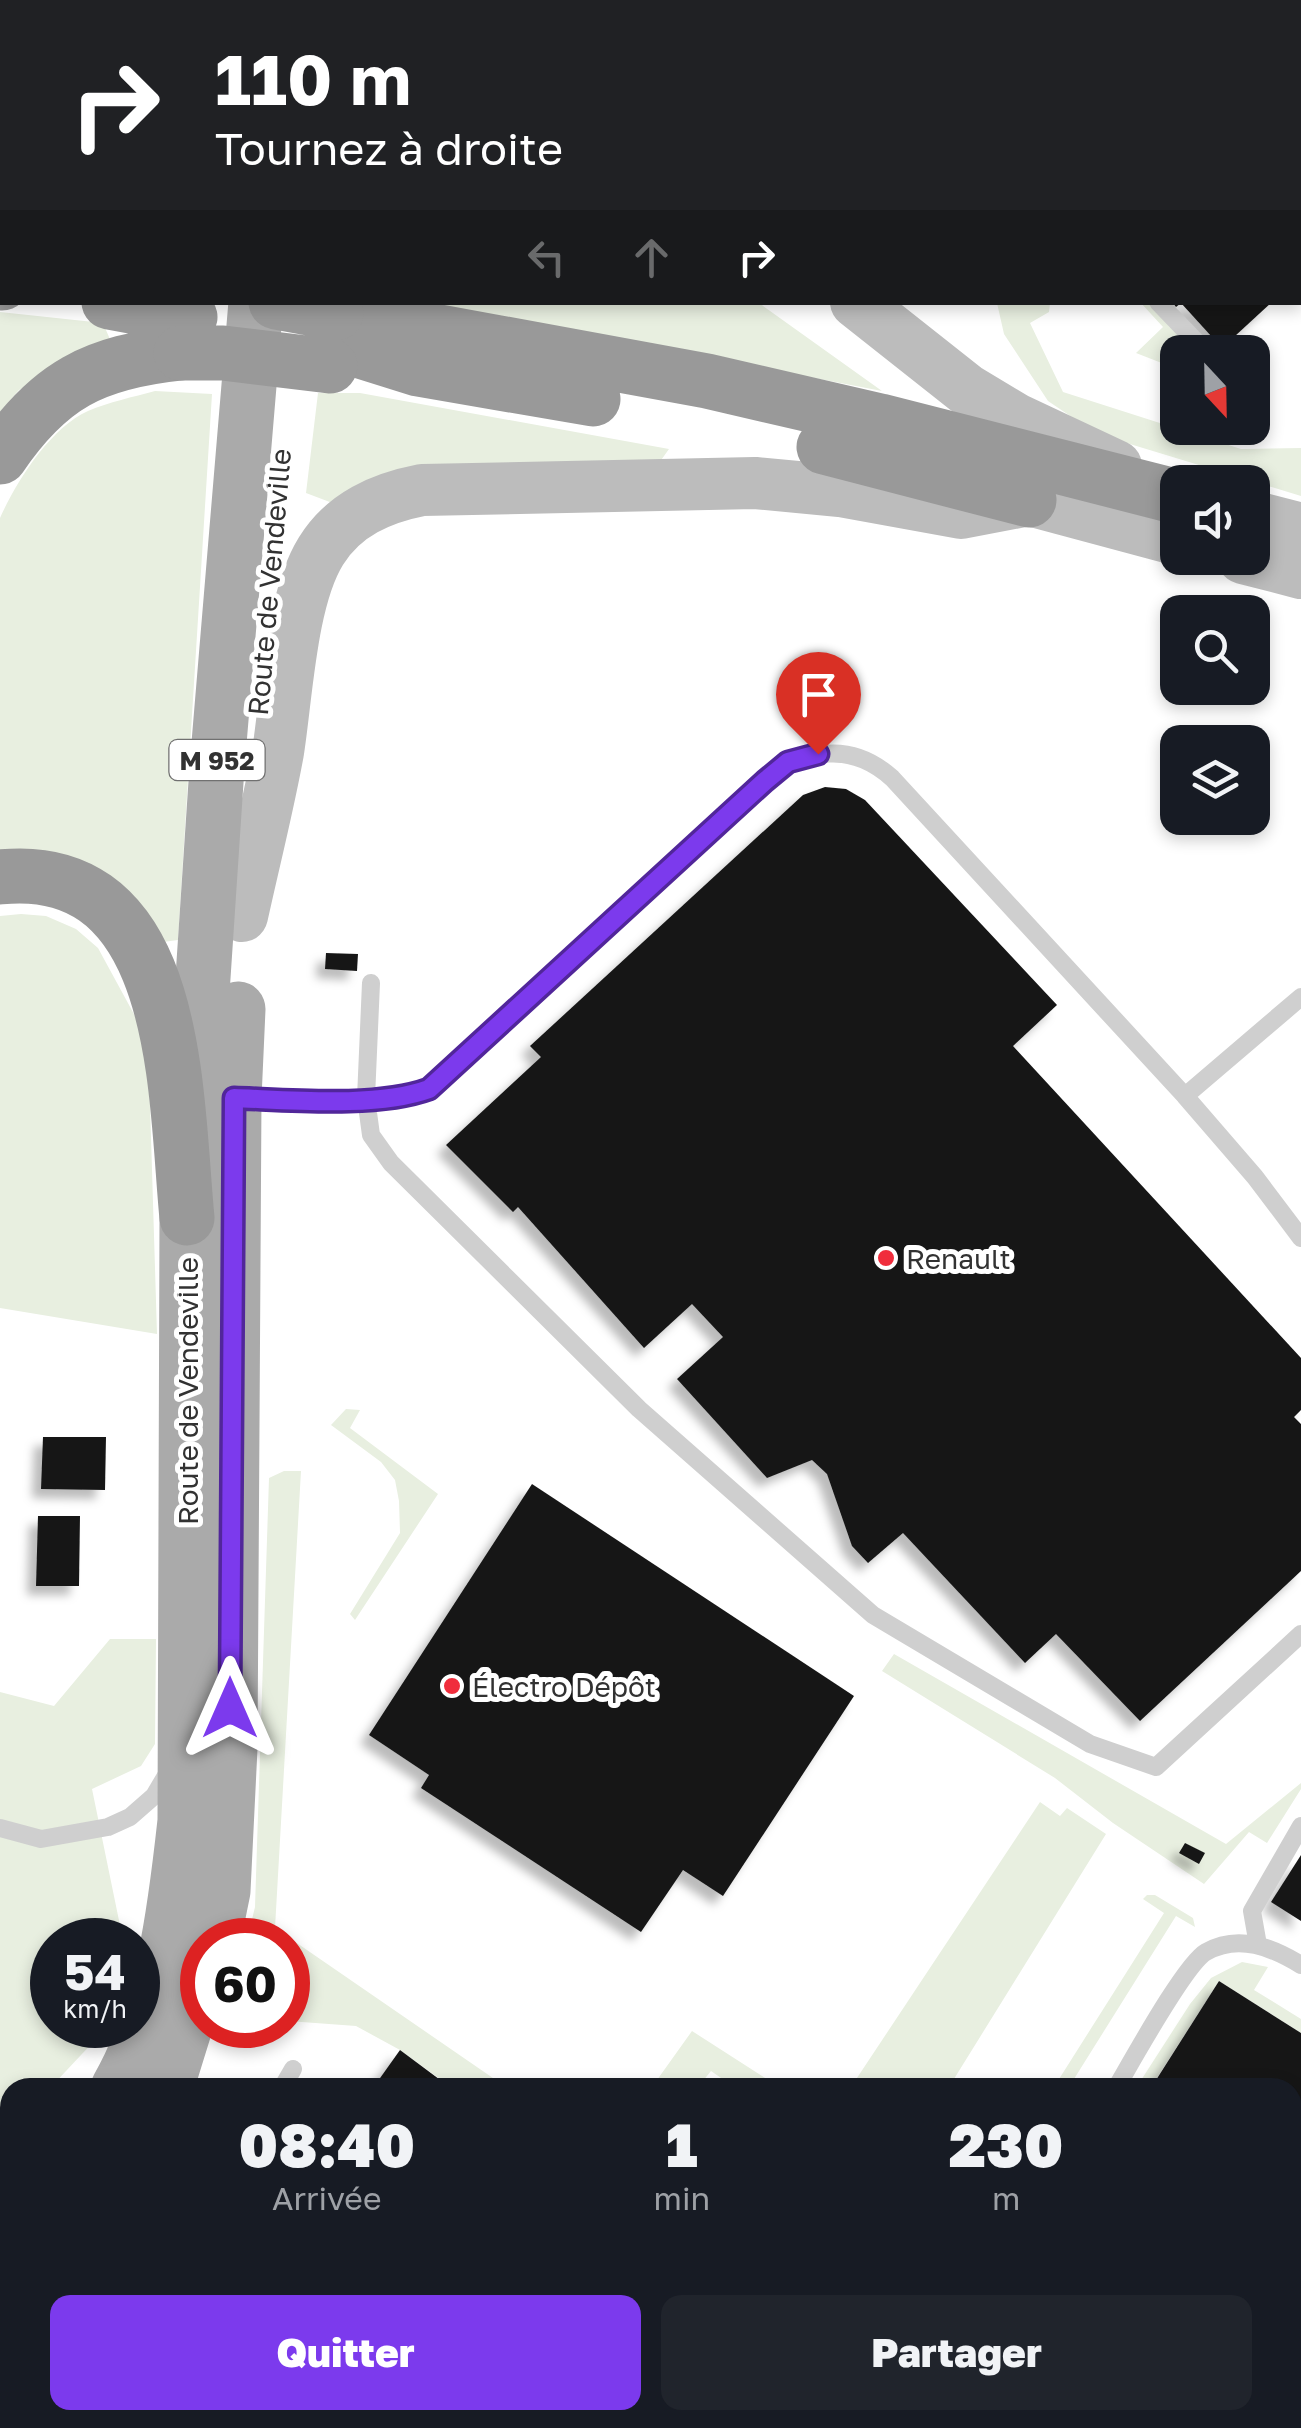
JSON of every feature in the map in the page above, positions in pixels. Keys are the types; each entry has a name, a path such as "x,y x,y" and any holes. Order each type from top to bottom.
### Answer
{"highway":[{"path":"116,305 185,335 324,331 707,381 1160,490"},
{"path":"281,305 324,331 418,368 674,413 864,456 1029,500"},
{"path":"0,457 20,427 44,402 76,380 142,357 185,335"},
{"path":"0,878 44,878 85,892 115,916 142,952 165,1014 188,1218"}],"main road":[{"name":"Route de Vendeville","path":"178,1882 188,1738 188,1218 217,767 256,305"},
{"name":"Route de Vendeville","path":"217,1918 223,1891 230,1748 234,1098 242,916 324,331"},
{"path":"160,1944 178,1882"},
{"name":"M 952","path":"123,2078 150,2020 178,1882"},
{"path":"169,2078 180,2043"},
{"path":"86,2078 109,2048"}],"street":[{"path":"860,305 920,356 1016,419 1160,486"},
{"path":"242,916 277,756 307,578 333,535 372,504 422,490 754,484 840,491 961,513 1029,500 1160,535"},
{"path":"1270,521 1301,530"},
{"path":"1270,565 1301,573"}],"lane":[{"path":"1161,305 1190,335"},
{"path":"234,1098 312,1101 401,1096 429,1089 788,762 818,754 862,759 892,778 1186,1096 1256,1177 1301,1238"},
{"path":"372,983 366,1098 372,1135 391,1163 639,1410 873,1615 1090,1744 1156,1767 1301,1634"},
{"path":"1186,1096 1301,997"},
{"path":"0,1828 41,1839 108,1827 130,1817 154,1796 188,1738"},
{"path":"1258,1945 1252,1911 1301,1826"},
{"path":"1122,2078 1179,1984 1205,1952 1244,1943 1273,1948 1301,1965"},
{"path":"288,2078 293,2069"}],"green space":[{"path":"432,305 762,305 882,391"},
{"path":"997,305 1050,305 1049,312 1030,323 1063,392 1160,423 1160,445 1301,448 1301,496 1270,487 1270,465 1199,465 1097,434 1048,401 1004,334"},
{"path":"1143,305 1151,305 1179,335 1160,335 1160,362 1136,353 1163,327"},
{"path":"0,312 103,323 112,344 19,390 0,412"},
{"path":"155,391 212,394 178,940 163,942 135,897 94,869 0,854 0,518 25,473 60,430 88,411"},
{"path":"318,393 360,393 669,449 659,463 335,504 306,493"},
{"path":"0,916 46,916 76,929 98,948 135,1016 146,1054 150,1104 157,1334 0,1308"},
{"path":"346,1409 360,1410 350,1428 438,1494 355,1620 350,1614 400,1533 399,1501 395,1480 381,1462 331,1425"},
{"path":"284,1471 301,1471 276,1918 252,1918 269,1478"},
{"path":"110,1639 156,1639 155,1744 141,1766 92,1789 118,1918 30,1918 30,2048 88,2048 59,2078 0,2078 0,1692 54,1706"},
{"path":"894,1654 1226,1844 1301,1783 1301,1789 1267,1843 1249,1832 1204,1884 1113,1823 1055,1778 882,1671"},
{"path":"1040,1802 1060,1816 1067,1808 1106,1834 955,2078 857,2078"},
{"path":"1155,1895 1193,1918 1195,1927 1176,1916 1075,2078 1060,2078 1164,1913 1143,1899"},
{"path":"310,1952 493,2078 439,2078 400,2050 356,2026 310,2023"},
{"path":"1242,1962 1268,1967 1254,1990 1301,2019 1301,2033 1219,1981 1157,2078 1142,2078 1190,2004 1211,1978"},
{"path":"692,2031 765,2078 721,2078 711,2071 705,2078 658,2078"}],"building":[{"path":"1183,305 1269,305 1236,335 1210,335"},
{"name":"Renault","path":"825,787 846,789 865,800 1057,1005 1013,1046 1301,1358 1301,1410 1294,1417 1301,1424 1301,1571 1140,1721 1056,1634 1025,1663 903,1533 868,1563 852,1546 827,1474 812,1460 767,1478 677,1379 723,1337 692,1304 644,1348 518,1207 513,1212 446,1145 541,1057 530,1046 803,795"},
{"path":"326,953 358,954 357,971 325,969"},
{"path":"43,1437 106,1437 105,1490 41,1489"},
{"path":"532,1484 854,1696 723,1896 683,1870 641,1932 421,1788 429,1775 369,1735"},
{"path":"38,1516 80,1516 79,1586 36,1586"},
{"path":"1185,1843 1205,1853 1199,1864 1179,1853"},
{"path":"1301,1855 1301,1921 1271,1902"},
{"path":"1219,1981 1301,2033 1301,2078 1157,2078"},
{"path":"400,2050 438,2078 380,2078"}],"place":[{"name":"Renault","path":"886,1258"},
{"name":"Électro Dépôt","path":"452,1686"}],"route":[{"path":"230,1708 234,1098 312,1101 401,1096 429,1089 765,781 788,762 818,754"}]}
